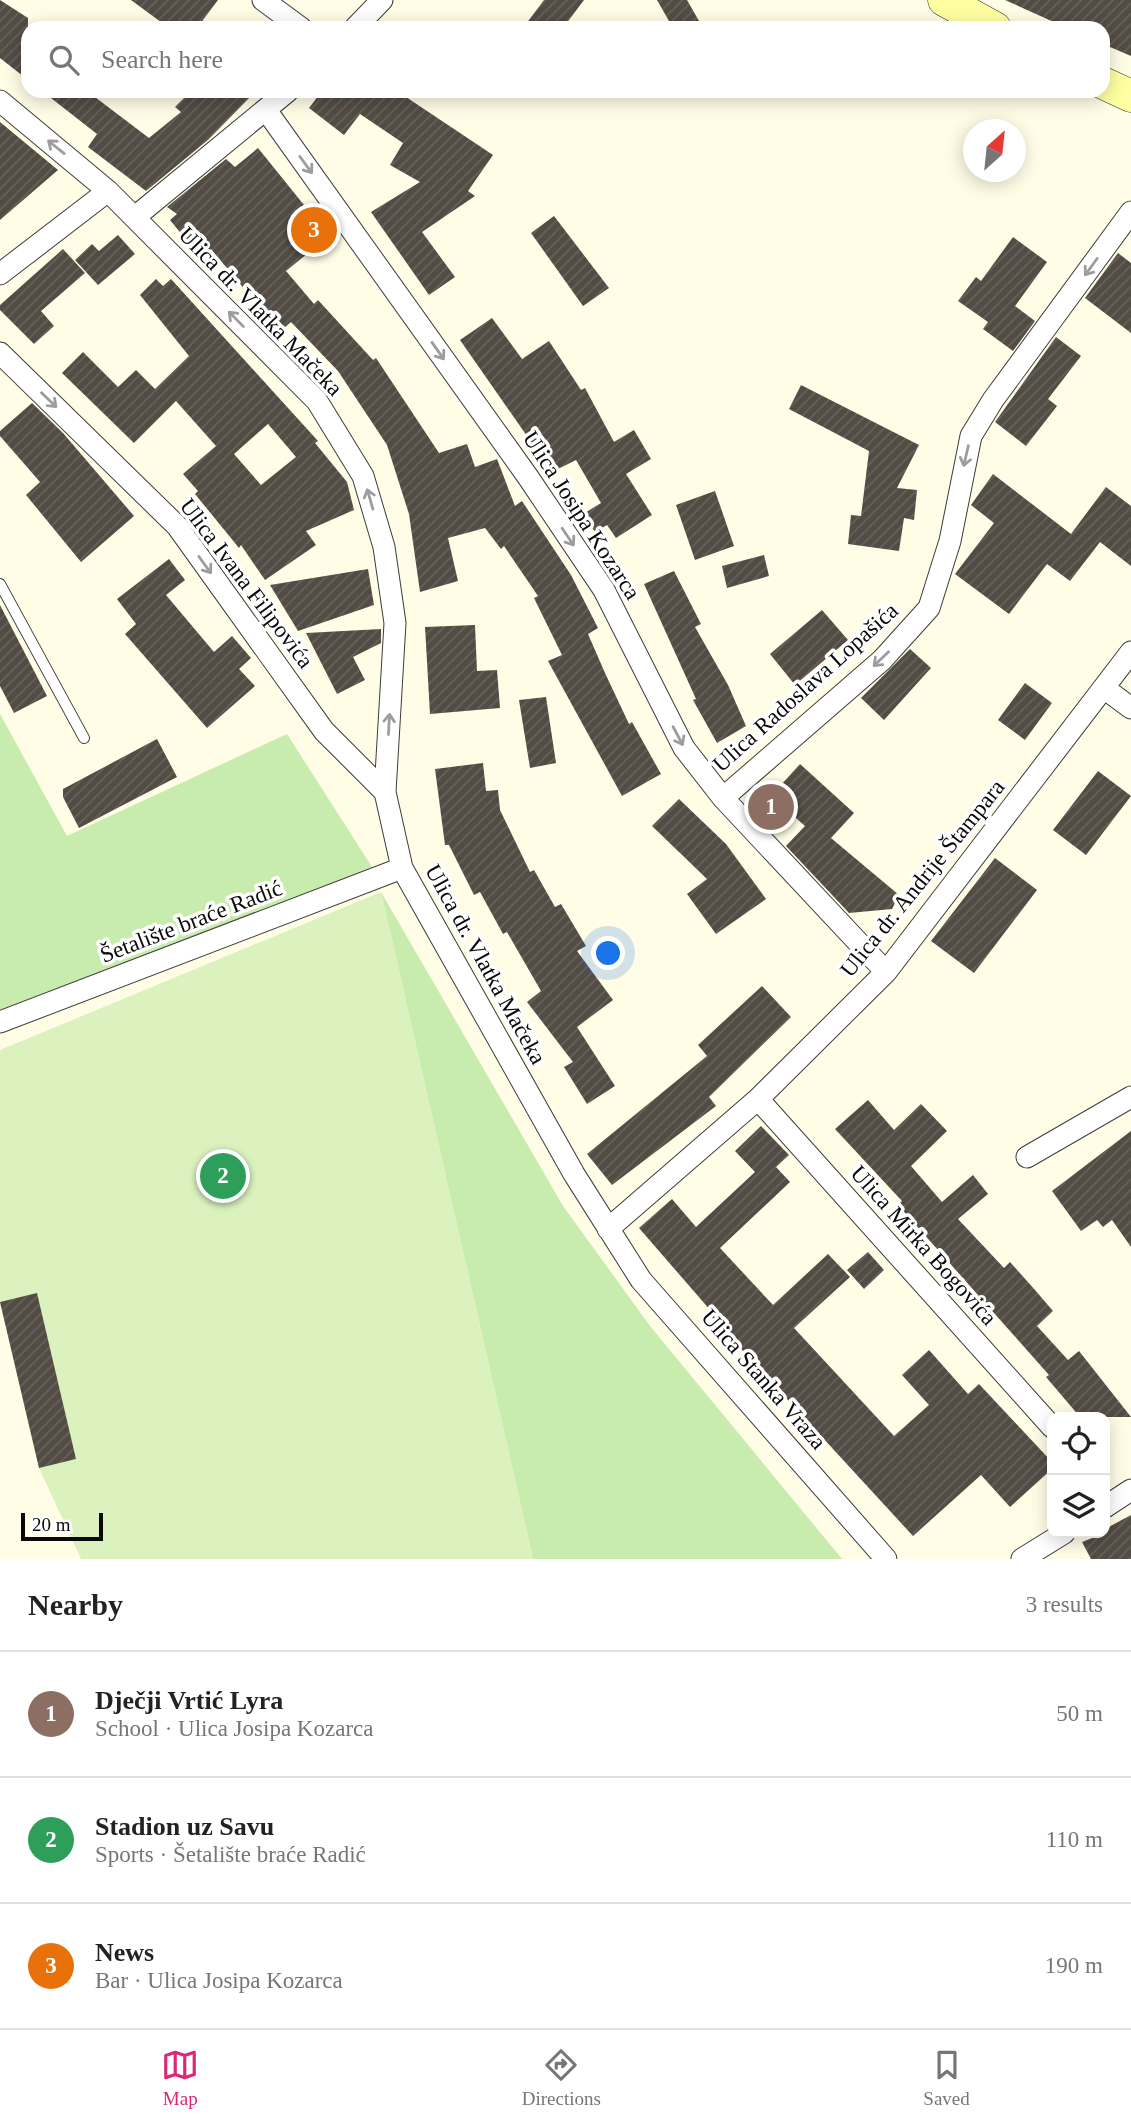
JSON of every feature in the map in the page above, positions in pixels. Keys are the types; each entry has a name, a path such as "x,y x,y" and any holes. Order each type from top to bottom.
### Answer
{"main road":[{"path":"944,0 982,21"},
{"path":"1110,86 1131,96"}],"street":[{"path":"263,0 292,21"},
{"path":"362,21 382,0"},
{"path":"135,217 280,98"},
{"name":"Ulica dr. Vlatka Mačeka","path":"0,101 108,191 317,401 363,476 384,547 395,623 385,792 401,868 608,1230"},
{"name":"Ulica Josipa Kozarca","path":"266,110 528,477 604,590 684,748 723,798 886,972"},
{"path":"0,274 108,191"},
{"name":"Ulica Radoslava Lopašića","path":"723,798 881,660 929,608 950,541 971,436 993,400 1131,212"},
{"name":"Ulica Ivana Filipovića","path":"0,353 177,526 324,731 385,792"},
{"name":"Ulica dr. Andrije Štampara","path":"608,1230 758,1099 886,972 1131,652"},
{"path":"1104,688 1131,708"},
{"name":"Šetalište braće Radić","path":"0,1022 401,868"},
{"path":"1027,1157 1131,1097"},
{"name":"Ulica Mirka Bogovića","path":"758,1099 1047,1421"},
{"name":"Ulica Stanka Vraza","path":"608,1230 641,1280 886,1559"},
{"path":"1021,1559 1056,1538"}],"lane":[{"path":"0,584 84,738"}],"green space":[{"path":"0,714 67,836 287,734 372,867 0,1020"},
{"path":"381,892 563,1206 650,1326 842,1559 533,1559"},
{"path":"381,892 533,1559 81,1559 39,1468 0,1302 0,1050"}],"building":[{"path":"0,0 28,18 28,21 21,21 21,74 0,58"},
{"path":"131,0 218,0 202,21 160,21"},
{"path":"544,0 584,0 568,21 528,21"},
{"path":"657,0 687,0 699,21 669,21"},
{"path":"1005,0 1131,0 1131,56 1110,47 1110,21 1052,21"},
{"path":"51,98 96,98 149,138 181,112 175,107 184,98 249,98 208,140 146,191 88,147 97,134"},
{"path":"317,98 408,98 493,155 468,191 475,196 422,232 455,277 429,295 371,212 420,182 390,165 403,143 360,114 344,135 309,108"},
{"path":"0,122 58,170 0,220"},
{"path":"258,148 329,236 286,271 314,304 318,300 373,360 376,358 439,453 467,444 475,467 497,459 515,506 522,501 571,575 598,628 588,634 605,673 629,724 632,722 661,774 622,796 548,661 562,655 534,598 538,596 504,546 501,549 485,528 448,538 458,581 420,592 409,514 387,445 338,371 291,322 276,335 251,306 256,303 211,249 200,257 170,220 177,214 167,207 226,159 235,167"},
{"path":"554,216 609,288 583,306 531,233"},
{"path":"118,235 135,254 98,285 75,260 92,244 99,251"},
{"path":"1013,237 1047,262 1015,306 1035,321 1013,351 983,329 988,322 958,301 976,277 981,281"},
{"path":"63,249 85,273 41,311 54,326 34,344 0,310 0,305"},
{"path":"1118,253 1131,263 1131,333 1085,298"},
{"path":"156,279 163,286 171,279 318,441 315,443 347,482 354,510 306,531 316,545 265,580 241,545 239,548 195,494 198,491 183,474 216,446 176,401 134,443 62,373 83,352 118,387 136,370 155,389 189,356 140,295","holes":["268,424 296,457 261,485 234,454"]},
{"path":"492,318 522,359 549,341 581,390 585,388 614,442 634,430 651,459 626,474 652,515 616,538 607,525 595,532 583,514 601,503 576,460 552,472 460,340"},
{"path":"1056,337 1081,356 1048,399 1057,406 1026,446 995,422"},
{"path":"801,385 919,445 897,488 917,490 914,520 904,518 899,551 848,544 851,515 861,516 869,451 789,409"},
{"path":"32,403 63,433 134,516 81,562 26,495 40,482 0,436 0,431"},
{"path":"993,474 1071,534 1106,487 1131,506 1131,566 1100,542 1070,581 1047,564 1009,614 955,574 994,523 971,505"},
{"path":"715,491 734,546 695,560 676,505"},
{"path":"764,555 769,576 727,588 722,566"},
{"path":"169,559 185,580 166,595 214,652 232,636 251,658 239,669 255,686 207,728 125,634 136,624 117,599"},
{"path":"368,569 374,605 298,631 270,585"},
{"path":"674,571 701,624 695,627 728,685 746,726 717,743 693,700 696,699 644,584"},
{"path":"0,605 47,696 14,713 0,686"},
{"path":"822,610 848,640 795,685 770,654"},
{"path":"475,625 477,671 497,670 500,708 430,714 425,627"},
{"path":"381,629 381,643 353,657 365,680 337,694 306,633"},
{"path":"910,649 931,668 884,720 861,698"},
{"path":"1025,683 1052,703 1025,740 998,720"},
{"path":"546,697 556,763 530,768 519,700"},
{"path":"157,739 177,777 79,828 63,797 63,789"},
{"path":"483,763 486,791 498,790 500,810 530,872 534,870 555,907 561,904 586,946 577,951 613,1000 577,1027 615,1086 587,1104 564,1067 573,1062 527,1002 541,991 507,932 503,934 480,892 474,895 449,845 445,845 435,769"},
{"path":"800,764 854,813 831,838 899,895 892,909 849,913 786,846 805,826 771,796"},
{"path":"1098,771 1131,796 1086,855 1053,830"},
{"path":"679,799 726,844 766,899 716,934 687,894 707,879 652,826"},
{"path":"995,858 1037,890 974,973 931,941"},
{"path":"762,986 791,1017 709,1097 716,1106 612,1185 587,1154 707,1056 698,1045"},
{"path":"868,1100 894,1130 921,1104 947,1131 911,1166 942,1202 973,1175 988,1194 958,1219 1004,1268 1010,1262 1035,1290 1053,1311 1037,1326 1068,1360 1079,1351 1131,1417 1110,1417 1110,1412 1076,1412 1046,1377 1049,1375 898,1205 902,1201 835,1129"},
{"path":"761,1126 789,1155 776,1167 790,1182 720,1248 773,1305 828,1254 850,1277 794,1328 894,1436 929,1405 902,1375 929,1350 968,1394 979,1384 1047,1457 1047,1474 1010,1507 981,1475 913,1536 709,1314 711,1311 639,1228 672,1199 696,1227 755,1172 735,1151"},
{"path":"1131,1131 1131,1247 1112,1220 1103,1227 1097,1220 1081,1231 1052,1191"},
{"path":"868,1252 884,1270 864,1289 847,1270"},
{"path":"37,1293 76,1459 39,1468 0,1302"},
{"path":"1131,1515 1131,1559 1091,1559 1082,1542 1092,1538 1110,1538 1110,1526"}],"place":[{"name":"News","path":"314,230"},
{"name":"Dječji Vrtić Lyra","path":"771,807"},
{"name":"Stadion uz Savu","path":"223,1176"}]}
